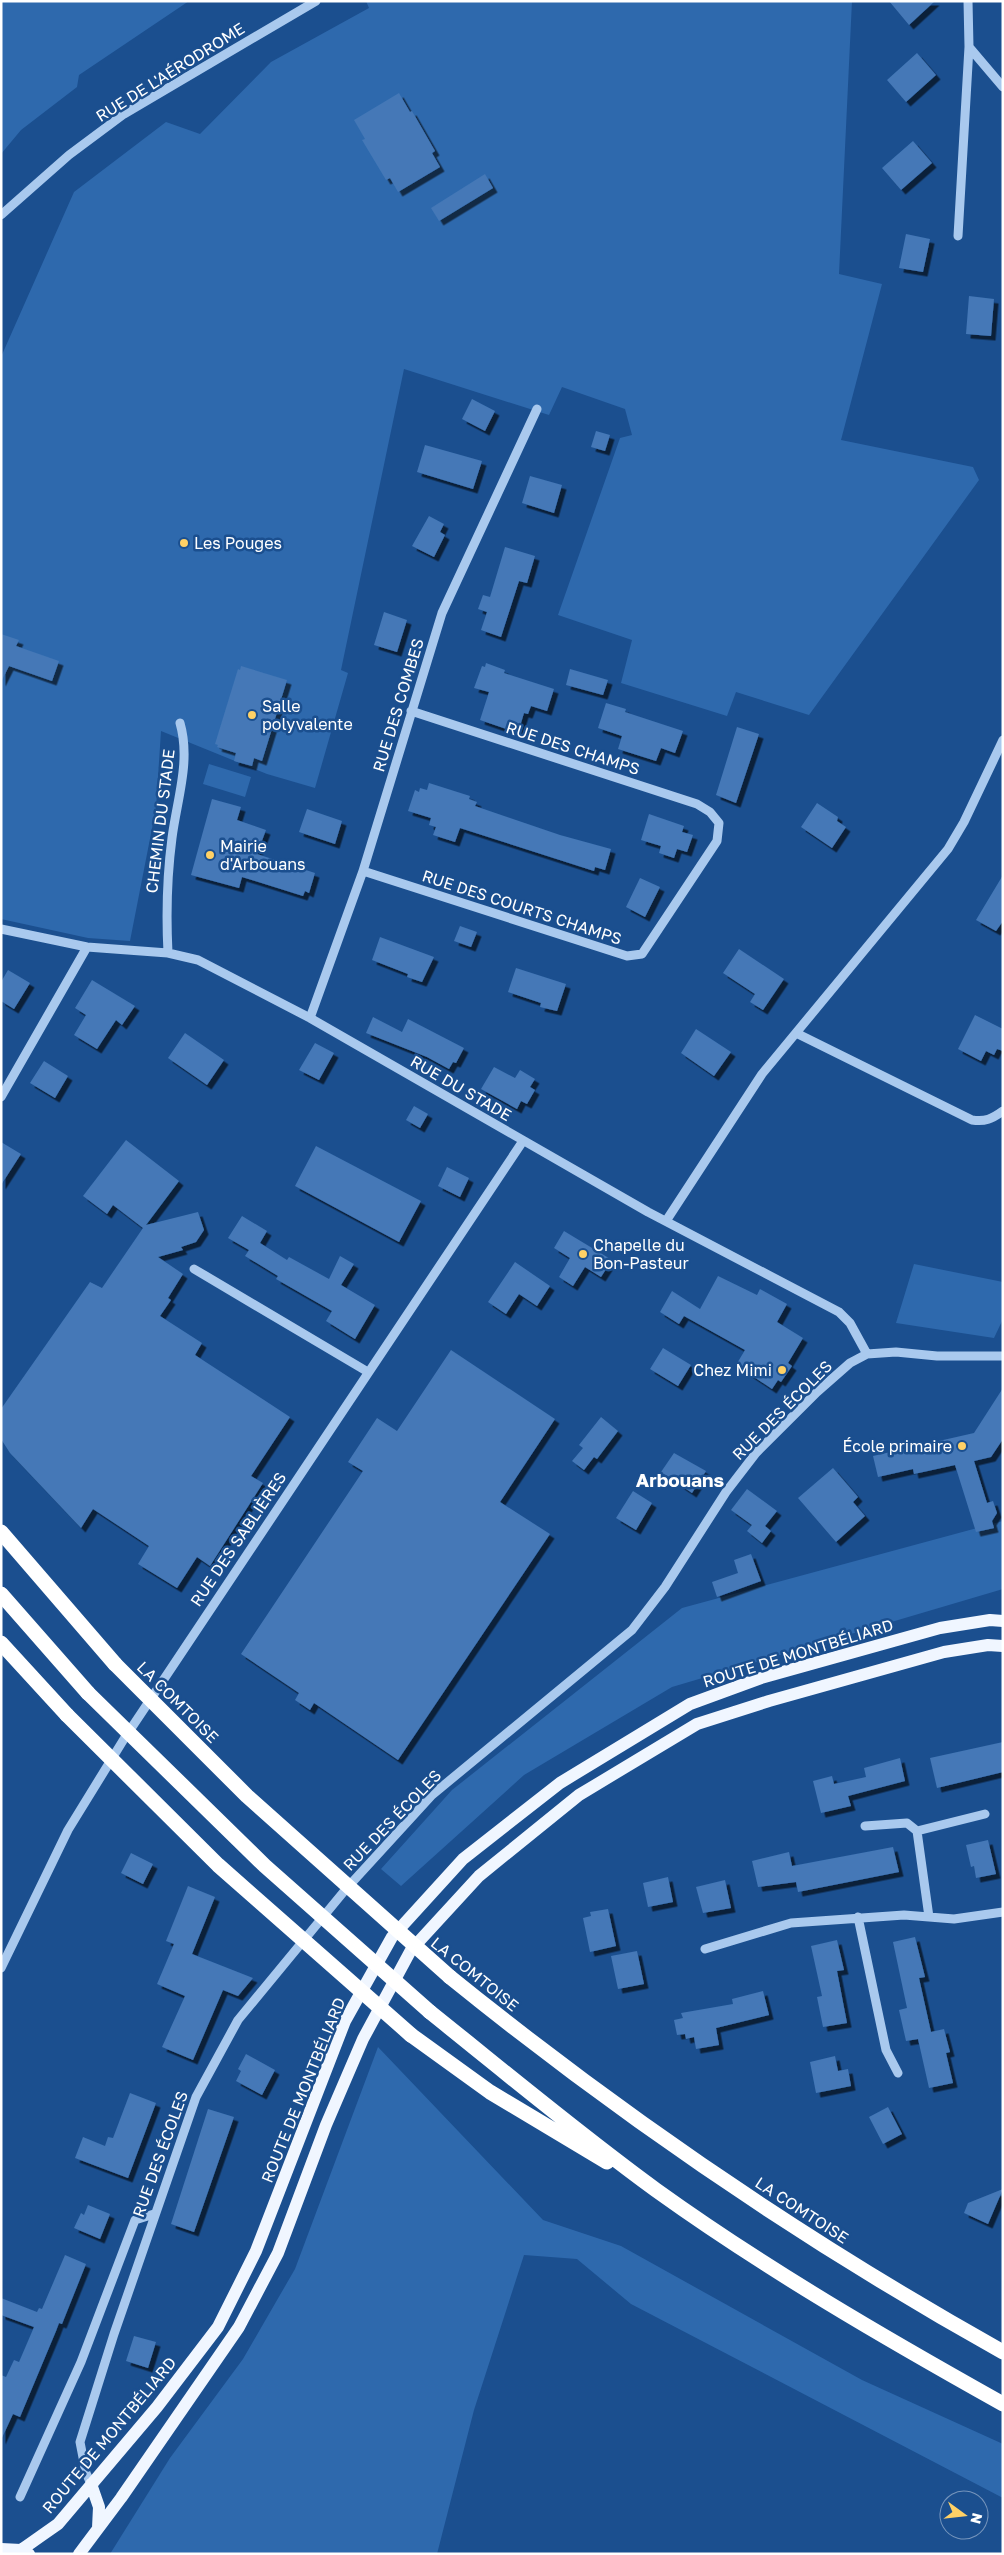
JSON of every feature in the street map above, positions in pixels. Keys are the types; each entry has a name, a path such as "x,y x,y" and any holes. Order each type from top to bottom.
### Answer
{"highway":[{"name":"LA COMTOISE","path":"1,1532 115,1664 247,1796 450,1977 541,2048 717,2176 868,2273 1003,2352"},
{"path":"1,1594 88,1693 265,1866 430,2012 655,2189"},
{"path":"1,1643 67,1715 218,1865 411,2035 490,2092 655,2189 802,2285 1003,2404"}],"main road":[{"name":"ROUTE DE MONTBÉLIARD","path":"25,2552 58,2524 157,2407 218,2327 256,2251 345,2021 392,1937 463,1859 560,1783 690,1704 761,1678 940,1628 990,1620 1003,1621"},
{"path":"79,2554 239,2327 278,2254 326,2125 363,2039 411,1950 478,1876 579,1795 697,1724 769,1701 944,1652 988,1645 1003,1646"},
{"path":"91,2484 99,2507 98,2528"},
{"path":"1,2549 25,2552"}],"street":[{"name":"RUE DE L'AÉRODROME","path":"1,215 62,161 124,114 316,1"},
{"path":"958,236 969,48 968,1"},
{"path":"969,48 1003,87"},
{"name":"RUE DES COMBES","path":"310,1018 363,871 442,613 537,409"},
{"name":"RUE DES CHAMPS","path":"411,711 697,804 710,812 718,823"},
{"name":"CHEMIN DU STADE","path":"168,953 165,904 172,838 185,759 184,735 180,723"},
{"path":"666,1221 762,1074 948,849 964,822 1003,740"},
{"name":"RUE DES COURTS CHAMPS","path":"363,871 627,956 642,954 716,840 718,823"},
{"name":"RUE DU STADE","path":"1,929 87,947 168,953 198,960 310,1018 666,1221 839,1312 850,1323 867,1354"},
{"path":"1,1097 87,947"},
{"path":"796,1032 972,1120 983,1122 994,1118 1003,1111"},
{"name":"RUE DES SABLIÈRES","path":"1,1968 68,1830 130,1731 523,1141"},
{"path":"194,1269 368,1372"},
{"name":"RUE DES ÉCOLES","path":"91,2484 86,2473 80,2442 154,2214 196,2097 238,2020 340,1896 432,1795 632,1630 665,1587 726,1492 756,1453 817,1392 850,1363 867,1354 896,1352 937,1356 1003,1356"},
{"path":"917,1831 985,1814"},
{"path":"865,1826 907,1824 917,1831 929,1918"},
{"path":"705,1949 791,1923 904,1915 954,1920 1003,1912"},
{"path":"858,1917 886,2050 898,2073"},
{"path":"20,2497 81,2362 135,2220 154,2214"}],"shaded area":[{"path":"1,1 189,1 79,75 77,87 21,130 1,154"},
{"path":"366,1 852,1 839,274 882,284 841,440 973,467 979,480 809,715 736,692 727,716 621,683 632,640 558,615 620,438 632,435 625,409 562,387 549,415 404,369 341,670 348,673 315,788 267,774 161,731 156,808 130,941 88,938 1,919 1,357 74,192 166,122 200,134 271,62 369,8"},
{"path":"209,764 251,777 245,797 203,784"},
{"path":"914,1264 1003,1282 1003,1319 994,1338 896,1323"},
{"path":"1003,1521 1003,1589 672,1687 524,1775 401,1886 381,1869 452,1790 682,1608"},
{"path":"378,2047 543,2220 621,2246 862,2380 1003,2444 1003,2498 631,2304 577,2259 524,2255 474,2410 437,2554 110,2554 170,2458 243,2359 295,2269"}],"building":[{"path":"889,1 935,1 909,25"},
{"path":"917,53 936,75 906,102 887,80"},
{"path":"399,93 410,112 412,111 435,151 432,153 440,167 398,192 390,178 386,180 362,140 365,139 354,120"},
{"path":"913,141 932,163 901,190 882,168"},
{"path":"485,174 493,188 439,221 431,208"},
{"path":"906,234 930,239 923,272 899,268"},
{"path":"969,296 994,299 991,336 966,334"},
{"path":"472,399 495,411 485,431 462,419"},
{"path":"596,431 610,435 605,451 591,447"},
{"path":"425,445 482,461 473,489 417,472"},
{"path":"530,476 562,485 554,513 522,503"},
{"path":"429,516 444,524 440,532 445,535 434,557 412,546"},
{"path":"505,547 535,556 527,583 519,581 501,637 481,630 487,612 478,609 483,595 490,597"},
{"path":"384,612 407,620 397,652 374,645"},
{"path":"1,634 19,640 16,646 59,661 52,681 9,666 1,682"},
{"path":"486,663 505,670 504,673 554,689 547,711 531,706 528,714 524,713 518,733 480,720 489,692 474,688 482,666 485,667"},
{"path":"241,666 287,680 262,761 254,758 252,766 234,761 236,753 217,747 218,745 215,744 238,669 240,670"},
{"path":"570,669 608,680 603,695 566,685"},
{"path":"606,703 626,709 625,712 683,731 675,753 661,748 656,761 618,749 622,736 598,728"},
{"path":"737,727 759,734 736,803 716,795"},
{"path":"429,783 470,796 469,799 477,802 475,806 560,835 611,849 605,870 595,867 594,871 460,828 455,842 433,835 436,827 429,825 431,818 408,811 415,790 419,792 420,788 427,790"},
{"path":"212,799 241,807 237,820 266,830 257,854 315,873 309,893 305,891 303,896 242,877 239,888 191,875"},
{"path":"817,803 838,817 837,821 846,827 832,848 801,827"},
{"path":"307,809 342,821 335,844 299,832"},
{"path":"649,814 684,826 682,832 693,835 687,852 677,849 674,858 659,853 661,846 641,840"},
{"path":"1003,875 1003,921 996,931 976,920"},
{"path":"640,878 660,887 645,917 626,907"},
{"path":"460,926 477,932 471,947 454,941"},
{"path":"380,937 434,957 422,982 407,977 408,974 372,960"},
{"path":"739,949 784,979 763,1010 750,1002 755,994 723,973"},
{"path":"516,968 566,984 557,1011 540,1007 541,1003 508,992"},
{"path":"8,970 30,983 14,1009 1,1001 1,982"},
{"path":"92,980 135,1006 122,1025 116,1020 97,1049 74,1035 86,1015 75,1008"},
{"path":"975,1015 1003,1029 1003,1051 997,1049 994,1055 986,1051 981,1061 958,1049"},
{"path":"373,1017 402,1032 408,1019 464,1048 456,1063 453,1062 449,1069 427,1057 366,1033"},
{"path":"696,1029 731,1052 714,1076 681,1053"},
{"path":"185,1033 224,1060 207,1085 168,1058"},
{"path":"315,1043 334,1053 319,1080 299,1070"},
{"path":"44,1061 68,1076 55,1098 30,1083"},
{"path":"494,1067 515,1078 520,1070 535,1079 530,1087 535,1090 527,1104 521,1101 517,1109 481,1089"},
{"path":"414,1106 428,1114 420,1128 406,1120"},
{"path":"126,1140 179,1181 146,1225 198,1212 204,1230 196,1242 181,1247 183,1250 158,1257 183,1274 168,1298 171,1300 160,1316 202,1343 195,1355 290,1417 251,1476 263,1483 210,1566 197,1557 177,1588 138,1564 149,1546 93,1509 81,1528 10,1453 1,1439 1,1409 90,1282 102,1288 143,1228 113,1205 107,1214 83,1196"},
{"path":"1,1142 21,1154 1,1185"},
{"path":"316,1146 421,1201 399,1242 295,1186"},
{"path":"447,1167 469,1178 460,1197 438,1186"},
{"path":"242,1216 267,1231 260,1243 287,1260 289,1257 329,1279 340,1256 354,1264 341,1285 375,1305 355,1339 326,1321 332,1311 276,1279 278,1276 245,1256 249,1250 228,1238"},
{"name":"Chapelle du Bon-Pasteur","path":"564,1231 612,1260 601,1277 585,1267 573,1286 559,1277 570,1258 554,1248"},
{"path":"515,1262 550,1286 537,1306 519,1294 506,1314 488,1302"},
{"path":"718,1276 757,1295 760,1289 787,1304 777,1322 803,1338 788,1363 792,1366 781,1382 778,1380 772,1389 736,1365 745,1350 684,1316 679,1324 660,1312 672,1291 700,1309"},
{"path":"663,1348 691,1365 678,1386 650,1369"},
{"path":"451,1350 555,1419 500,1502 550,1534 398,1760 314,1703 310,1710 295,1700 299,1693 241,1654 363,1471 348,1462 377,1418 397,1431"},
{"path":"1003,1388 1003,1439 991,1457 974,1461 987,1503 993,1501 997,1513 992,1521 994,1528 976,1532 955,1465 914,1474 913,1469 878,1477 873,1456 974,1433"},
{"path":"601,1417 618,1431 597,1459 594,1457 584,1470 572,1461 583,1448 579,1445"},
{"path":"674,1453 706,1471 692,1493 661,1472"},
{"path":"833,1468 858,1497 853,1502 865,1516 836,1542 798,1498"},
{"path":"747,1489 777,1511 765,1526 771,1531 762,1543 747,1531 752,1525 731,1510"},
{"path":"633,1491 652,1503 636,1530 616,1518"},
{"path":"751,1554 761,1581 717,1597 712,1582 738,1573 734,1560"},
{"path":"1003,1742 1003,1772 937,1788 930,1758"},
{"path":"900,1758 905,1781 848,1796 851,1806 821,1813 813,1781 832,1776 834,1784 866,1777 864,1768"},
{"path":"988,1840 996,1874 976,1878 974,1866 971,1867 966,1845"},
{"path":"893,1847 899,1872 798,1892 796,1882 758,1887 752,1861 789,1852 792,1866"},
{"path":"131,1853 153,1864 143,1884 121,1873"},
{"path":"668,1877 673,1902 648,1907 643,1883"},
{"path":"725,1880 731,1908 703,1913 696,1887"},
{"path":"188,1886 215,1897 192,1954 253,1978 238,1996 223,1990 193,2060 162,2047 185,1996 157,1984 174,1944 166,1941"},
{"path":"608,1909 616,1946 590,1952 583,1918 591,1916 590,1912"},
{"path":"915,1937 925,1977 919,1978 931,2032 944,2029 950,2052 946,2053 953,2083 929,2088 918,2039 906,2041 899,2010 907,2008 893,1942"},
{"path":"837,1940 844,1970 837,1971 847,2023 823,2027 817,1997 822,1996 811,1946"},
{"path":"637,1951 644,1984 618,1989 611,1956"},
{"path":"763,1991 769,2015 716,2028 719,2045 696,2049 694,2037 686,2039 685,2034 677,2035 674,2020 683,2018 681,2013 733,2004 732,1999"},
{"path":"246,2054 275,2070 262,2095 236,2081 241,2071 238,2069"},
{"path":"835,2056 838,2071 848,2069 851,2086 816,2093 810,2062"},
{"path":"130,2093 156,2103 128,2178 75,2158 83,2137 105,2146 108,2137 113,2138"},
{"path":"888,2107 902,2134 883,2144 869,2117"},
{"path":"208,2109 234,2117 194,2232 171,2224"},
{"path":"1003,2189 988,2224 964,2213 968,2203"},
{"path":"88,2205 110,2214 100,2239 74,2228 81,2213 84,2215"},
{"path":"65,2255 86,2264 62,2324 59,2323 20,2417 13,2414 1,2440 1,2375 6,2377 14,2360 19,2362 34,2327 1,2315 1,2298 37,2312 39,2308 42,2309"},
{"path":"134,2336 156,2342 148,2368 126,2361"}],"place":[{"name":"Les Pouges","path":"184,543"},
{"name":"Salle polyvalente","path":"252,715"},
{"name":"Mairie d'Arbouans","path":"210,855"},
{"name":"Chapelle du Bon-Pasteur","path":"583,1254"},
{"name":"Chez Mimi","path":"782,1370"},
{"name":"École primaire","path":"962,1446"}],"district":[{"name":"Arbouans","path":"680,1480"}]}
